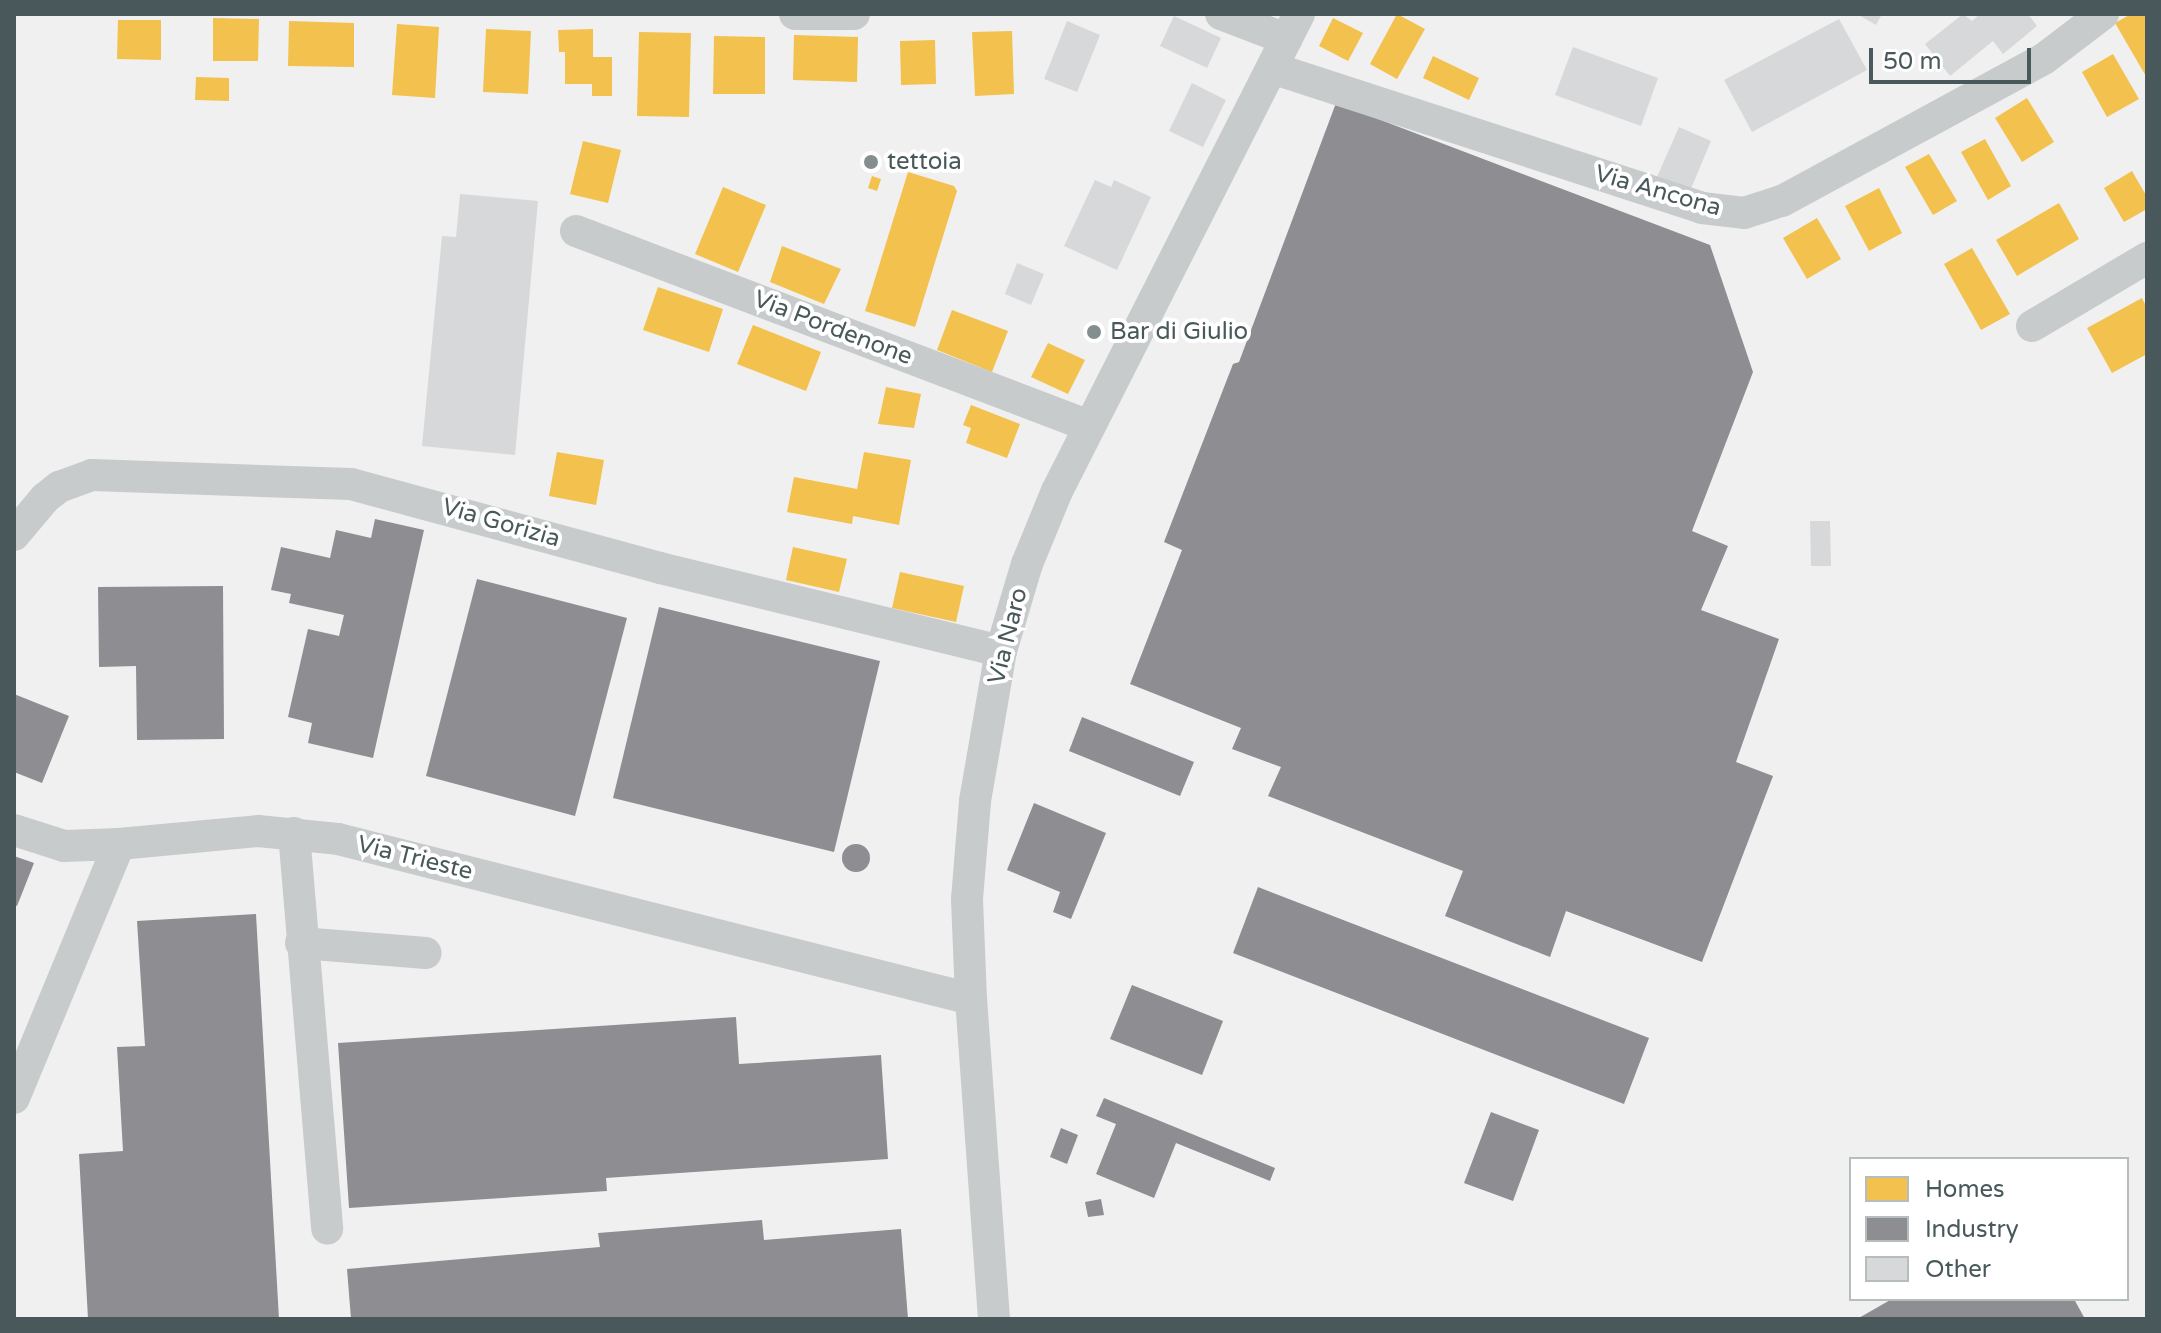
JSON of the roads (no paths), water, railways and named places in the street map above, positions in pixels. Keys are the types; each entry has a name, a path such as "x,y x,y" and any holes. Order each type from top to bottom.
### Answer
{"street":[{"path":"795,14 854,14"},
{"path":"1221,14 1292,27"},
{"name":"Via Ancona","path":"1272,68 1702,208 1744,213 1782,201 2045,58 2103,14"},
{"name":"Via Naro","path":"994,1319 971,999 967,899 971,837 1001,651 1035,541 1089,426 1292,27"},
{"name":"Via Pordenone","path":"576,231 1089,426"},
{"path":"2032,326 2147,258"},
{"name":"Via Gorizia","path":"14,535 45,498 68,483 92,475 335,482 386,491 660,568 1001,651"},
{"name":"Via Trieste","path":"14,830 70,847 258,831 338,839 971,999"},
{"path":"294,833 327,1229"},
{"path":"14,1098 119,844"},
{"path":"301,943 426,953"}],"place":[{"name":"tettoia","path":"871,162"},
{"name":"Bar di Giulio","path":"1094,332"}]}
